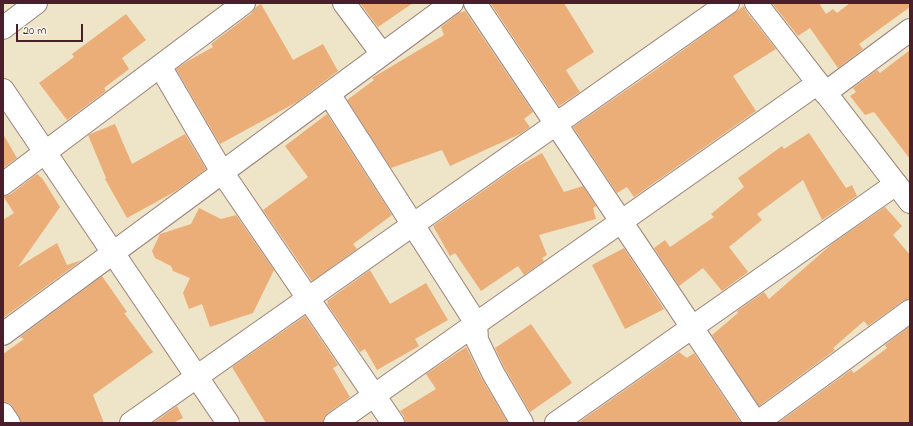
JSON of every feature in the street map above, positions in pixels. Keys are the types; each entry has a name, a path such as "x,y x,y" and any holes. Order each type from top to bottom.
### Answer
{"street":[{"path":"3,28 36,3"},
{"path":"3,184 244,3"},
{"path":"344,3 382,54"},
{"path":"3,334 452,3"},
{"path":"475,3 757,423 910,311"},
{"path":"131,423 728,3"},
{"path":"756,3 910,202"},
{"path":"336,423 621,222 910,30"},
{"path":"160,66 222,172 393,423"},
{"path":"3,90 228,423"},
{"path":"329,94 476,324 477,340 493,373 522,423"},
{"path":"556,423 896,184"},
{"path":"3,414 9,423"}],"building":[{"path":"360,3 413,3 378,27"},
{"path":"564,3 594,52 566,70 580,92 559,106 491,4"},
{"path":"772,3 819,3 826,14 833,9 837,13 850,3 910,3 910,7 859,44 863,49 838,68 810,28 798,36"},
{"path":"261,4 293,60 323,44 338,71 297,102 220,144 176,69 213,47 211,44 252,13 256,7"},
{"path":"744,6 746,11 776,49 733,76 756,111 634,197 627,187 617,193 573,127"},
{"path":"465,11 533,112 524,119 530,127 520,134 450,166 442,150 391,168 347,100 374,80 372,78 444,35 441,27 459,13"},
{"path":"126,14 146,40 122,58 129,69 104,88 106,91 67,120 39,83 74,57 72,54"},
{"path":"910,50 910,159 874,112 865,115 850,96 856,92 853,88 877,70 880,73"},
{"path":"327,114 392,215 353,244 357,249 312,281 263,210 308,177 285,146"},
{"path":"115,124 132,164 185,134 206,169 176,191 127,218 105,179 106,178 88,135"},
{"path":"809,133 846,188 852,185 857,196 822,220 803,180 757,214 762,220 729,247 748,272 722,291 703,268 679,286 654,248 665,240 670,247 714,217 711,214 744,187 738,178 782,146 784,149"},
{"path":"3,134 17,158 3,168"},
{"path":"542,153 564,192 583,186 596,206 593,208 596,219 539,235 547,255 542,258 544,261 524,275 518,266 481,291 455,253 450,256 433,226 517,167"},
{"path":"37,174 42,178 60,207 18,267 57,243 67,265 82,260 3,318 3,220 14,213 3,196 11,194"},
{"path":"885,207 902,226 893,235 910,255 910,299 903,301 868,326 864,321 833,348 835,350 759,406 712,335 738,313 737,311 764,292 769,299 833,243"},
{"path":"199,208 221,219 236,215 274,270 253,313 210,327 202,304 189,309 183,293 190,278 173,271 171,266 155,258 152,251 160,234 191,224"},
{"path":"624,248 664,309 625,329 592,265"},
{"path":"370,270 390,304 426,283 448,320 415,339 419,346 377,370 365,349 360,352 327,304 327,301"},
{"path":"102,276 127,312 124,313 153,352 93,395 104,423 21,423 19,416 13,407 9,403 3,402 3,354 24,339 20,337"},
{"path":"305,316 338,365 333,368 350,397 328,413 324,417 323,423 266,423 232,367"},
{"path":"531,324 572,383 530,412 504,367 495,348"},
{"path":"910,326 910,423 778,423 851,370 854,373 887,348 885,345"},
{"path":"466,347 482,379 508,423 405,423 404,416 400,411 436,389 426,374"},
{"path":"679,352 687,358 694,353 741,423 578,423"},
{"path":"177,406 183,418 173,423 153,423"}]}
